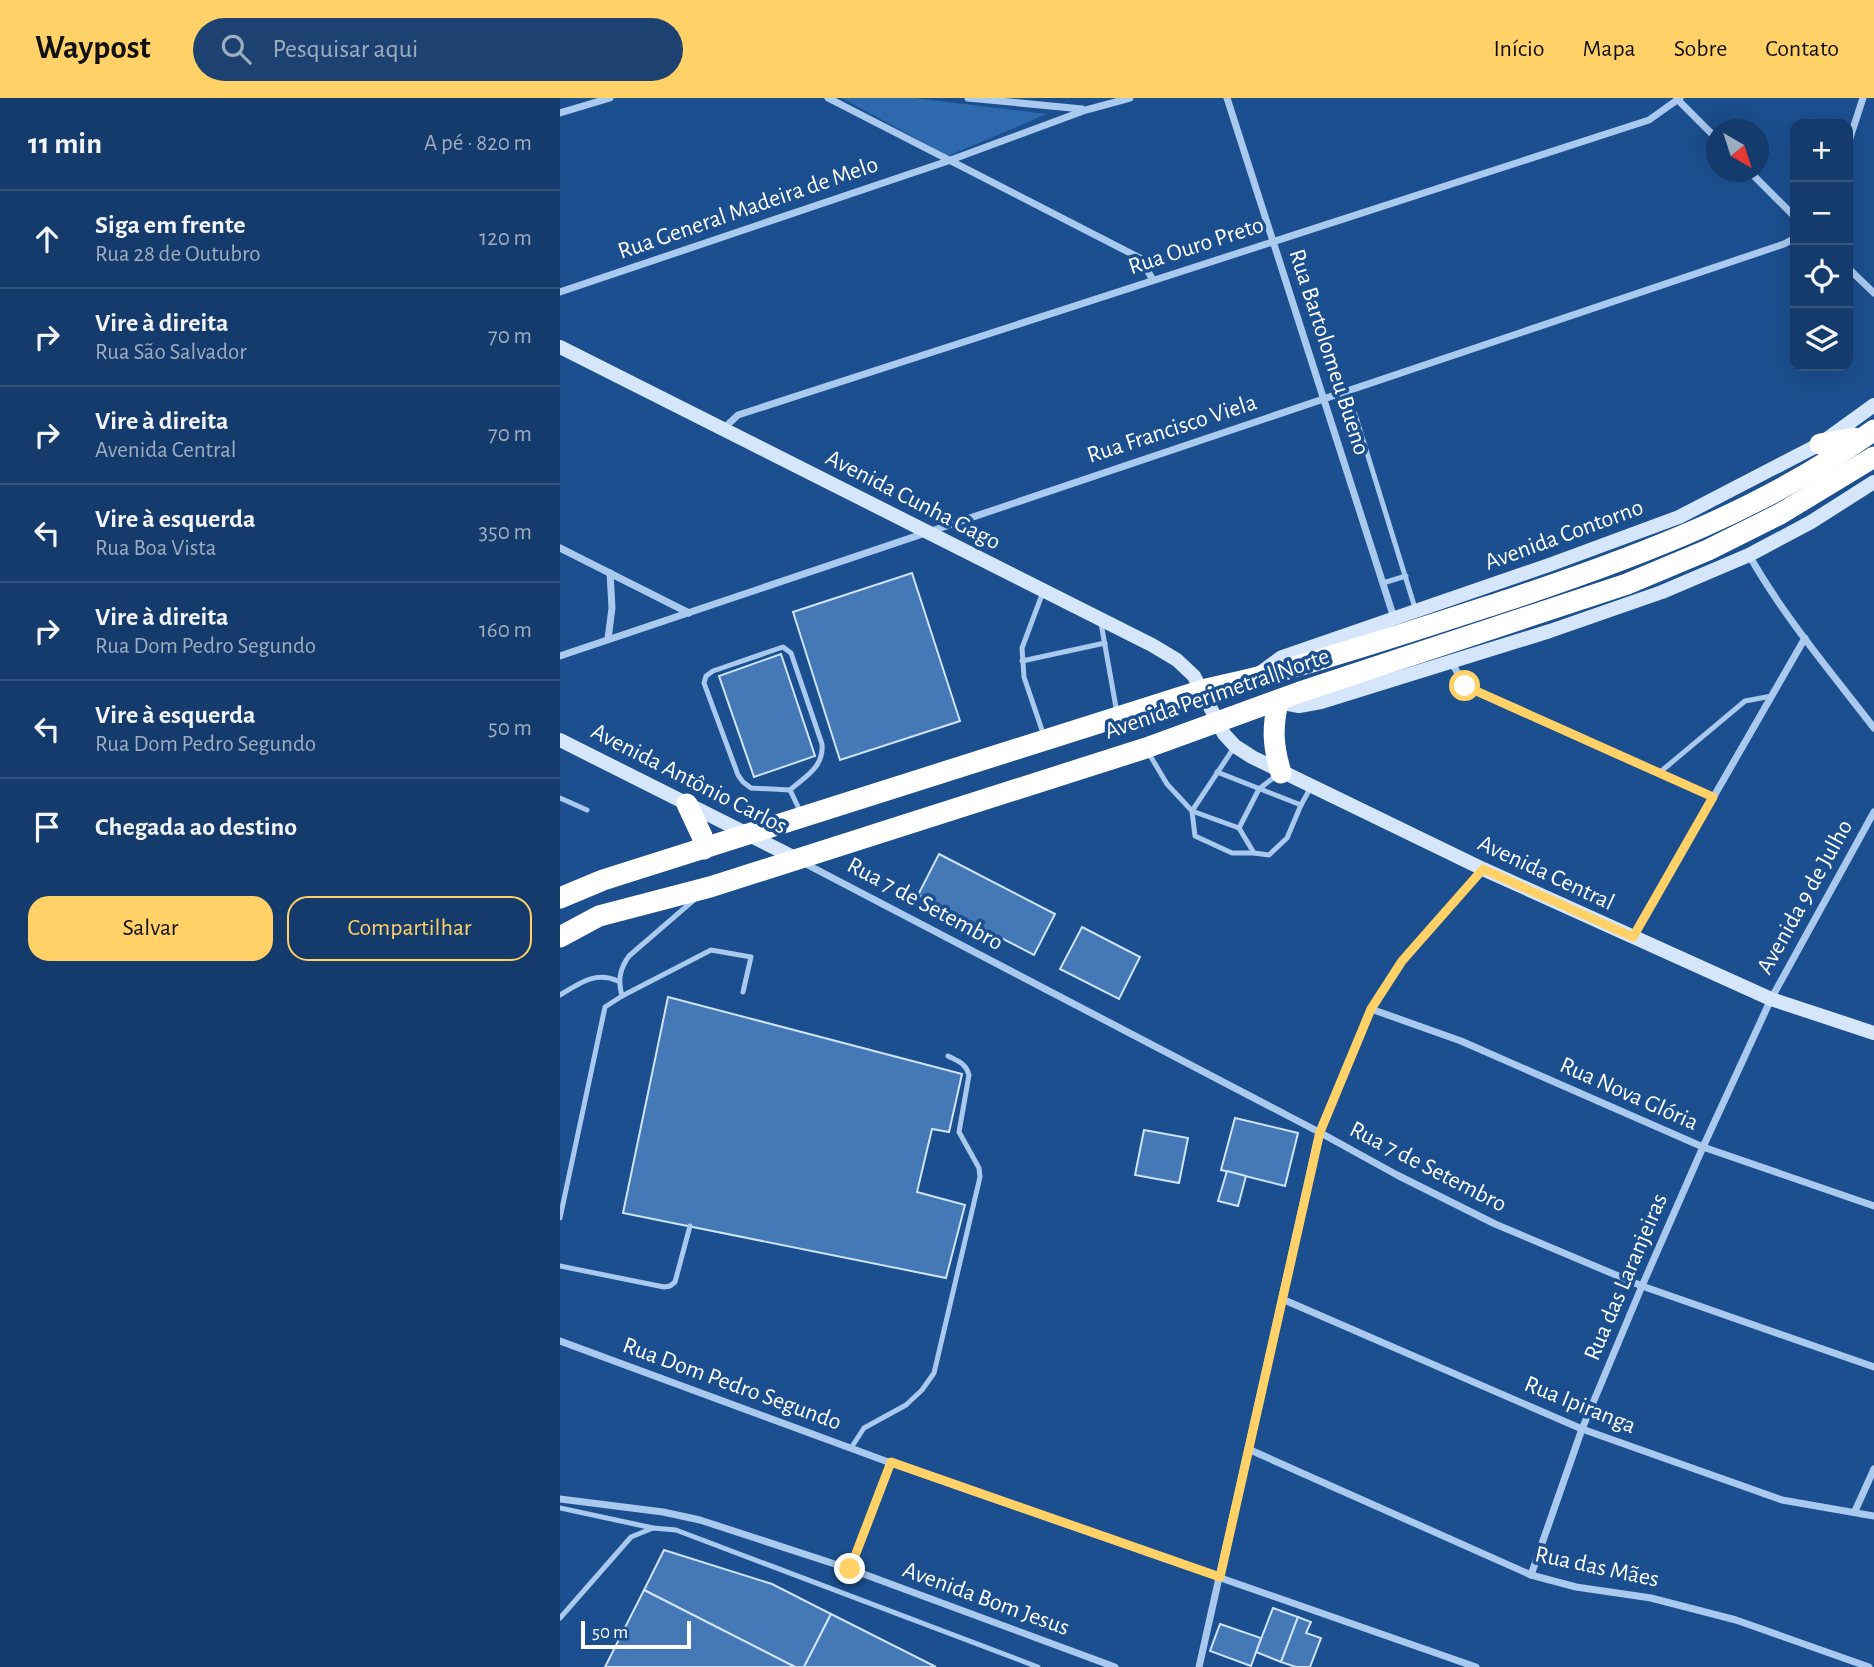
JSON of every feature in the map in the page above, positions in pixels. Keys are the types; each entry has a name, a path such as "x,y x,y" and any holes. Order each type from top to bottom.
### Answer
{"highway":[{"path":"1820,444 1871,430"},
{"name":"Avenida Perimetral Norte","path":"560,898 603,880 1203,690 1287,670 1555,584 1665,544 1727,516 1783,487 1871,430"},
{"name":"Avenida Perimetral Norte","path":"560,937 599,916 710,887 1146,748 1300,692 1627,584 1708,550 1780,514 1874,457"},
{"path":"1278,702 1273,734 1281,773"},
{"path":"687,804 702,835 704,849"}],"street":[{"path":"560,113 610,98"},
{"path":"828,98 1140,258 1153,280"},
{"path":"968,98 1086,110"},
{"name":"Rua General Madeira de Melo","path":"560,292 948,161 1086,110 1130,98"},
{"name":"Rua Bartolomeu Bueno","path":"1227,98 1394,619"},
{"path":"1853,129 1863,98"},
{"path":"1678,99 1706,127"},
{"name":"Rua Ouro Preto","path":"723,429 738,415 1648,120 1678,99"},
{"path":"1760,182 1790,212"},
{"name":"Rua Francisco Viela","path":"560,656 1771,249 1790,240"},
{"path":"1853,273 1874,293"},
{"name":"Avenida Cunha Gago","path":"560,347 1152,645 1177,660 1194,676 1217,723"},
{"name":"Avenida Contorno","path":"1255,676 1282,657 1416,612 1679,517 1820,444 1874,405"},
{"path":"1278,702 1299,706 1321,702 1452,663 1662,592 1749,555 1811,522 1874,482"},
{"path":"560,548 690,613"},
{"path":"1749,555 1763,580 1874,728"},
{"path":"608,639 612,608 610,573"},
{"path":"1633,937 1805,638"},
{"path":"1452,663 1465,686 1713,797"},
{"name":"Avenida Central","path":"1217,723 1235,746 1311,788 1770,999 1874,1033"},
{"name":"Avenida Antônio Carlos","path":"560,740 797,859"},
{"name":"Avenida 9 de Julho","path":"1770,999 1874,813"},
{"name":"Rua 7 de Setembro","path":"797,859 1495,1224 1642,1286 1874,1367"},
{"path":"1199,1667 1320,1132 1371,1009 1402,961 1483,869"},
{"name":"Rua das Laranjeiras","path":"1531,1575 1582,1429 1642,1286 1770,999"},
{"name":"Rua Nova Glória","path":"1371,1009 1461,1041 1703,1147 1874,1206"},
{"name":"Rua Ipiranga","path":"1282,1299 1582,1429 1782,1500 1874,1516"},
{"name":"Rua Dom Pedro Segundo","path":"560,1341 850,1448 1476,1667"},
{"name":"Rua das Mães","path":"1248,1449 1531,1575 1576,1587 1651,1598 1737,1620 1869,1667"},
{"path":"850,1569 891,1462"},
{"path":"1855,1511 1874,1469"},
{"name":"Avenida Bom Jesus","path":"560,1499 663,1512 700,1520 850,1569 1115,1667"}],"lane":[{"path":"1355,414 1416,612"},
{"path":"1383,583 1406,576"},
{"path":"1043,592 1022,648 1024,677 1045,741"},
{"path":"1101,620 1118,718"},
{"path":"1023,661 1105,643"},
{"path":"783,647 791,653 822,744 823,755 821,762 790,790 751,788 743,782 704,683 706,676 713,671 783,647"},
{"path":"1659,773 1745,701 1772,696"},
{"path":"1235,746 1192,811 1195,836 1232,853 1269,855 1287,838 1311,788"},
{"path":"1146,748 1167,784 1192,811 1239,828 1254,853"},
{"path":"1217,772 1301,805"},
{"path":"1239,828 1259,789 1281,773"},
{"path":"790,790 803,818"},
{"path":"560,798 587,810"},
{"path":"622,996 618,982 623,964 629,956 710,887"},
{"path":"560,1218 605,1007 711,950 751,957 743,992"},
{"path":"560,995 598,976 618,982"},
{"path":"850,1448 864,1428 906,1405 922,1390 934,1373 980,1177 979,1168 959,1132 968,1070 965,1065 947,1056"},
{"path":"560,1266 670,1286 675,1282 690,1226"},
{"path":"560,1508 653,1528 676,1530 1038,1667"},
{"path":"560,1618 631,1537 653,1528"}],"shaded area":[{"path":"842,98 914,98 1047,114 948,156"}],"building":[{"path":"912,573 960,721 840,760 793,612"},
{"path":"781,654 815,756 754,777 719,676"},
{"path":"939,854 1055,914 1034,955 918,895"},
{"path":"1082,927 1140,957 1119,999 1060,969"},
{"path":"668,997 962,1074 949,1132 932,1129 917,1192 965,1205 946,1278 623,1213"},
{"path":"1235,1118 1298,1133 1285,1186 1221,1170"},
{"path":"1144,1130 1188,1138 1179,1183 1135,1175"},
{"path":"1227,1171 1246,1176 1238,1206 1218,1201"},
{"path":"664,1550 772,1584 831,1614 804,1667 795,1667 644,1590"},
{"path":"644,1590 795,1667 605,1667"},
{"path":"1273,1608 1298,1617 1281,1662 1256,1652"},
{"path":"831,1614 936,1667 804,1667"},
{"path":"1298,1617 1311,1622 1306,1633 1321,1638 1310,1667 1296,1667 1281,1662"},
{"path":"1220,1624 1261,1638 1251,1666 1210,1651"}],"route":[{"path":"850,1569 891,1462 1220,1577 1320,1132 1371,1009 1402,961 1483,869 1633,937 1713,797 1465,686"}]}
